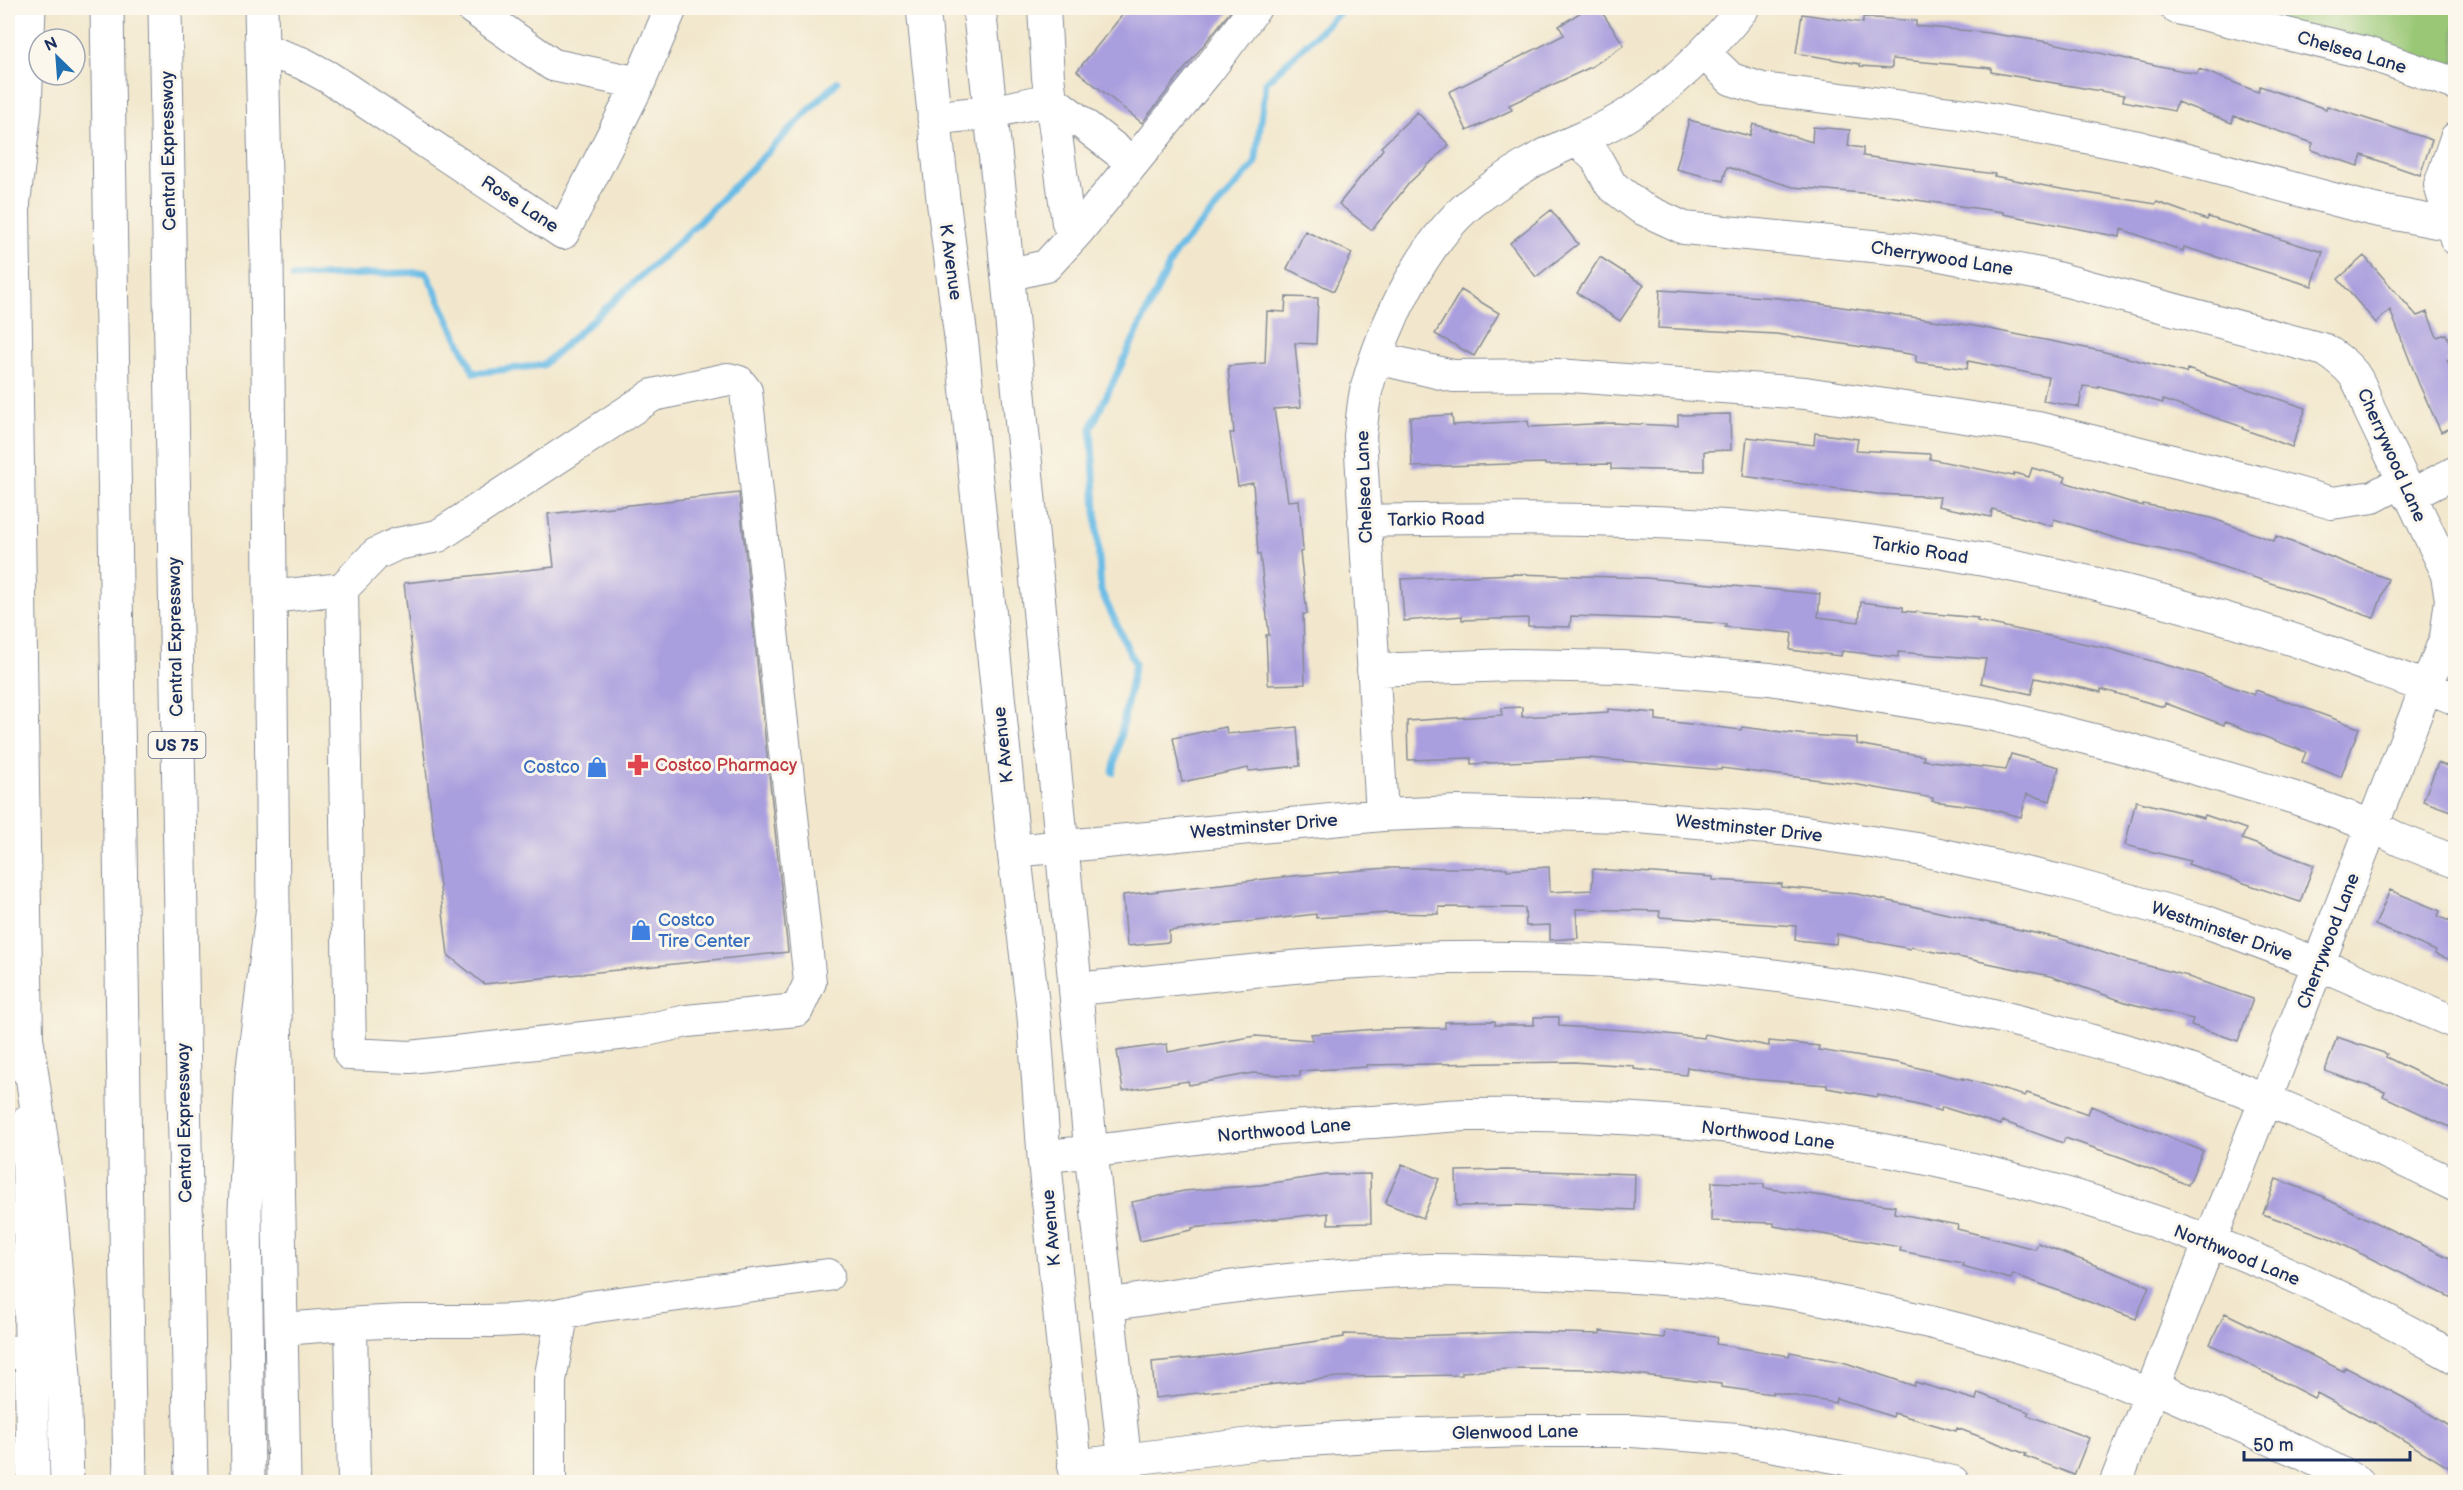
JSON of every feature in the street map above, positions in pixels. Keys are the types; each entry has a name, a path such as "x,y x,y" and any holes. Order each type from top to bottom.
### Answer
{"main road":[{"path":"10,8 16,906 27,1041 49,1192 64,1376 67,1482"},
{"path":"13,207 25,109 29,8"},
{"path":"107,8 130,1482"},
{"name":"Central Expressway","path":"165,8 191,1482"},
{"path":"261,8 267,258 273,906 284,1482"},
{"name":"K Avenue","path":"923,8 962,345 1014,851 1034,1017 1044,1156 1075,1474"},
{"path":"979,8 992,112 1091,1152 1125,1471"},
{"path":"934,117 992,112"},
{"path":"248,1482 245,1198 252,1075 273,906"},
{"path":"27,1041 19,1354 33,1482"}],"street":[{"path":"472,8 553,65 639,83"},
{"name":"Rose Lane","path":"262,50 302,63 328,77 563,233 639,83 671,8"},
{"path":"1044,8 1051,99 1068,223 1078,231"},
{"path":"1007,275 1046,266 1078,231 1206,73 1255,8"},
{"name":"Chelsea Lane","path":"1382,815 1360,436 1366,392 1387,329 1416,270 1449,226 1478,198 1552,151 1578,141 1625,116 1652,98 1670,85 1717,41 1743,8"},
{"name":"Chelsea Lane","path":"2177,8 2367,53 2456,84"},
{"path":"1704,53 1731,79 1762,89 1975,116 2138,147 2454,232"},
{"path":"992,112 1051,99"},
{"path":"1051,99 1132,163"},
{"path":"2454,232 2440,185 2456,138"},
{"name":"Cherrywood Lane","path":"1578,141 1596,158 1611,185 1641,208 1684,228 1914,250 2034,273 2325,350 2347,364 2362,385 2369,409 2446,570 2451,599 2446,637 2116,1482"},
{"path":"1377,358 1453,376 1557,375 1805,393 2038,428 2251,480 2332,503 2373,497 2456,472"},
{"path":"270,597 342,589 376,554 397,544 438,537 654,395 728,379 740,382 746,391 810,981 797,1010 687,1021 637,1032 605,1036 410,1057 350,1054 342,589"},
{"name":"Tarkio Road","path":"1364,521 1503,518 1672,523 1810,533 1935,550 2100,583 2261,628 2456,699"},
{"path":"1373,670 1511,665 1622,667 1770,679 1994,715 2118,746 2295,798 2373,825 2400,840 2456,862"},
{"name":"Westminster Drive","path":"1014,851 1382,815 1458,812 1626,816 1792,830 1894,846 2061,881 2204,921 2319,964 2456,1023"},
{"path":"1076,990 1388,960 1507,958 1652,962 1803,979 1870,989 1976,1010 2168,1064 2234,1087 2456,1186"},
{"name":"Northwood Lane","path":"1044,1156 1271,1129 1464,1115 1608,1117 1768,1132 1924,1158 2064,1193 2211,1242 2303,1281 2418,1336 2456,1358"},
{"path":"1107,1305 1337,1276 1429,1270 1584,1274 1755,1288 1815,1297 1932,1322 2099,1372 2152,1391 2302,1453 2358,1482"},
{"path":"282,1329 562,1316 589,1307 828,1275"},
{"path":"550,1482 550,1380 562,1316"},
{"path":"351,1324 354,1482"},
{"name":"Glenwood Lane","path":"1075,1474 1125,1471 1260,1443 1387,1435 1632,1431 1737,1439 1953,1482"}],"green space":[{"path":"2137,8 2455,8 2455,78"}],"building":[{"path":"1128,8 1233,8 1142,123 1077,71"},
{"path":"1587,8 1599,8 1624,45 1591,67 1509,105 1512,110 1467,131 1449,92 1564,35 1559,26"},
{"path":"1802,14 1863,23 1863,17 1916,21 1916,26 1981,32 2048,42 2197,74 2199,69 2258,92 2260,86 2326,109 2327,106 2432,140 2420,175 2362,155 2358,166 2311,150 2313,143 2234,116 2232,123 2177,102 2174,111 2123,101 2124,95 1991,72 1991,68 1892,59 1892,68 1860,66 1860,64 1796,53"},
{"path":"1417,112 1449,145 1410,182 1372,230 1339,204 1383,149 1381,147"},
{"path":"1689,120 1750,136 1753,124 1812,142 1813,127 1850,130 1848,146 1863,148 1863,156 1995,174 1994,176 2061,189 2156,204 2157,202 2207,220 2208,217 2323,252 2312,286 2184,247 2183,251 2121,229 2120,237 2003,214 2003,212 1873,194 1793,187 1727,167 1723,181 1676,169"},
{"path":"1551,210 1578,244 1536,277 1510,243"},
{"path":"1305,231 1352,253 1334,291 1287,269"},
{"path":"2364,256 2417,316 2427,312 2437,337 2446,334 2455,357 2447,360 2456,379 2456,425 2441,432 2390,310 2376,323 2338,279"},
{"path":"1600,257 1644,285 1620,321 1577,293"},
{"path":"1461,290 1499,313 1474,356 1435,334"},
{"path":"1660,290 1779,298 1974,326 2101,351 2186,373 2187,369 2306,408 2292,447 2243,429 2243,427 2163,400 2163,403 2099,386 2099,388 2083,386 2079,407 2043,401 2048,377 1968,361 1967,369 1916,362 1916,355 1776,334 1658,328"},
{"path":"1286,297 1318,298 1316,344 1295,343 1301,407 1274,409 1288,501 1299,500 1303,551 1300,552 1307,614 1303,614 1305,684 1268,685 1266,635 1269,635 1260,554 1258,554 1253,483 1238,486 1230,433 1234,433 1228,366 1265,363 1267,311 1285,312"},
{"path":"1730,414 1731,450 1704,451 1704,471 1611,469 1611,464 1545,465 1545,463 1412,467 1410,417 1452,415 1453,425 1528,421 1529,427 1612,423 1678,426 1678,415"},
{"path":"1815,433 1858,439 1856,450 1930,454 1930,459 2013,476 2014,473 2029,477 2032,468 2066,477 2064,482 2143,506 2143,504 2211,518 2274,541 2276,536 2388,579 2374,618 2191,556 2131,543 2054,519 2052,526 1992,509 1991,517 1938,506 1940,497 1877,494 1743,476 1747,437 1814,445"},
{"name":"Costco","path":"739,493 788,952 484,984 448,955 404,583 554,567 548,514"},
{"path":"1513,574 1646,578 1820,594 1818,617 1859,622 1861,602 1903,607 1903,611 1978,618 1977,621 2106,648 2198,674 2254,695 2256,690 2359,728 2341,777 2302,762 2306,752 2165,703 2164,707 2101,689 2101,692 2035,678 2031,694 1981,683 1986,659 1898,652 1898,657 1842,651 1841,656 1790,650 1792,633 1725,627 1726,624 1660,619 1571,616 1570,627 1528,626 1528,618 1462,620 1462,616 1404,621 1401,579"},
{"path":"1522,707 1522,717 1608,712 1608,709 1656,713 1656,720 1741,730 1742,727 1806,735 1857,738 1857,744 1924,756 1923,760 2006,770 2011,754 2059,767 2050,801 2027,794 2021,817 1982,807 1932,801 1933,798 1853,784 1721,768 1721,770 1589,758 1471,764 1471,758 1408,760 1407,721 1502,715 1502,708"},
{"path":"1226,727 1227,734 1297,727 1300,766 1249,771 1248,768 1182,782 1173,738"},
{"path":"2438,763 2456,769 2456,813 2423,801"},
{"path":"2136,801 2204,818 2205,815 2246,829 2242,839 2314,865 2300,902 2188,864 2190,861 2125,845"},
{"path":"1549,867 1550,892 1592,890 1593,869 1713,877 1713,880 1782,884 1781,887 1857,894 2062,939 2125,960 2188,976 2253,999 2238,1041 2191,1025 2193,1019 2128,1003 2050,976 1837,934 1836,944 1795,940 1796,926 1659,917 1660,911 1576,909 1578,938 1550,940 1550,925 1526,926 1525,908 1439,907 1439,914 1387,913 1316,918 1316,914 1169,931 1169,942 1127,946 1123,895 1387,868 1507,868 1507,870"},
{"path":"2390,890 2440,911 2438,916 2449,921 2456,907 2456,962 2375,925"},
{"path":"1534,1017 1559,1017 1559,1026 1704,1038 1705,1034 1769,1046 1769,1041 1819,1046 1818,1050 1899,1063 2025,1096 2027,1093 2088,1114 2091,1106 2203,1151 2188,1185 2126,1159 2065,1138 2063,1143 2002,1121 2001,1125 1942,1107 1941,1111 1878,1095 1878,1097 1827,1088 1827,1085 1749,1079 1687,1067 1686,1075 1634,1069 1634,1066 1574,1062 1366,1065 1366,1067 1300,1071 1300,1076 1253,1073 1189,1085 1188,1081 1123,1091 1117,1051 1167,1044 1168,1052 1255,1036 1312,1040 1311,1034 1378,1029 1445,1028 1445,1022 1495,1021 1495,1025 1534,1025"},
{"path":"2337,1037 2387,1054 2386,1057 2456,1091 2456,1130 2383,1096 2385,1092 2325,1071"},
{"path":"1402,1164 1439,1179 1423,1218 1385,1203"},
{"path":"1507,1170 1635,1174 1634,1210 1517,1205 1457,1206 1456,1171"},
{"path":"1370,1174 1371,1223 1328,1224 1328,1213 1192,1228 1192,1230 1140,1241 1132,1202 1184,1191 1260,1185 1326,1175"},
{"path":"2276,1179 2325,1197 2456,1261 2456,1300 2329,1238 2263,1214"},
{"path":"1712,1182 1764,1184 1764,1188 1895,1206 1894,1213 1958,1225 1957,1229 2035,1249 2038,1243 2149,1286 2136,1319 2013,1274 2011,1279 1962,1266 1963,1263 1900,1251 1901,1247 1774,1226 1774,1223 1711,1221"},
{"path":"2225,1313 2343,1371 2345,1367 2404,1398 2456,1430 2456,1472 2374,1422 2317,1393 2314,1398 2210,1344"},
{"path":"1665,1330 1717,1337 1716,1344 1789,1356 1790,1352 1843,1362 1914,1386 1915,1382 1976,1400 1978,1393 2029,1412 2027,1415 2089,1438 2074,1475 1957,1428 1956,1431 1894,1413 1893,1417 1836,1398 1835,1403 1772,1392 1772,1394 1721,1387 1721,1384 1590,1369 1522,1368 1462,1372 1462,1375 1338,1377 1155,1398 1152,1362 1215,1356 1344,1337 1344,1334 1411,1336 1524,1332 1600,1334 1600,1331 1664,1338"}],"waterway":[{"path":"1113,772 1135,664 1101,591 1091,428 1175,253 1255,164 1266,82 1340,12 1349,8"},
{"path":"293,277 426,272 474,373 543,365 683,238 837,82"}],"place":[{"name":"Costco Pharmacy","path":"638,765"},
{"name":"Costco","path":"597,767"},
{"name":"Costco Tire Center","path":"641,930"}]}
